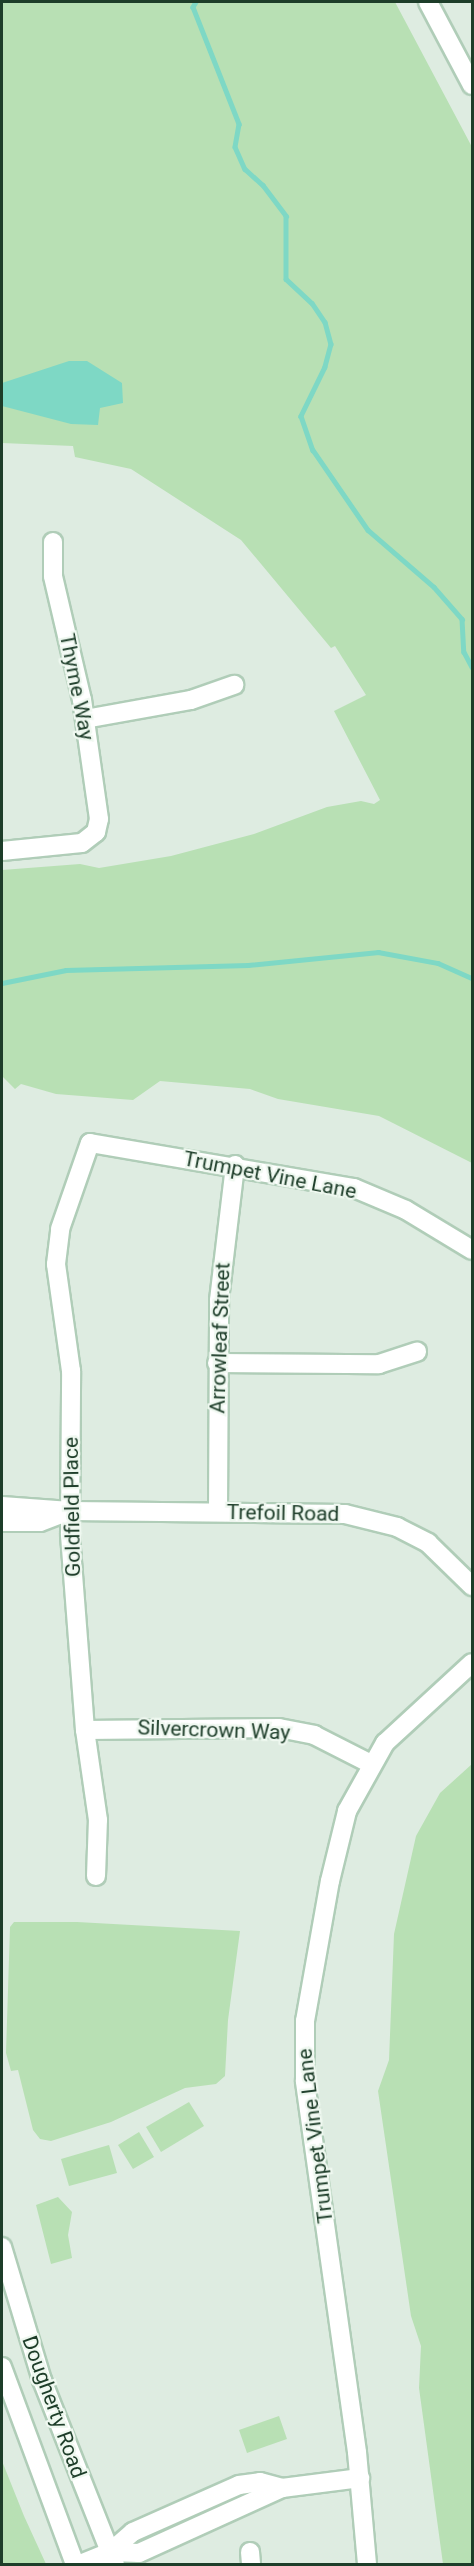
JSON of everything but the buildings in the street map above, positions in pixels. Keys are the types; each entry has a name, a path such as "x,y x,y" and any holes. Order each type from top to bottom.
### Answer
{"street":[{"path":"428,2 472,84"},
{"name":"Thyme Way","path":"2,851 82,843 96,832 99,819 85,719 53,576 53,542"},
{"path":"85,719 191,700 234,685"},
{"name":"Trumpet Vine Lane","path":"90,1143 235,1165 354,1188 406,1210 472,1250"},
{"name":"Goldfield Place","path":"90,1143 60,1229 56,1264 71,1371 70,1511 85,1730 98,1820 96,1876"},
{"name":"Arrowleaf Street","path":"218,1512 217,1363 222,1255 235,1165"},
{"path":"217,1363 379,1364 417,1352"},
{"name":"Trefoil Road","path":"2,1506 70,1511 345,1514 398,1527 428,1543 472,1586"},
{"name":"Trefoil Road","path":"2,1522 40,1522 70,1511"},
{"name":"Trumpet Vine Lane","path":"367,2565 360,2478 303,2051 330,1881 347,1811 371,1764 385,1743 472,1663"},
{"name":"Silvercrown Way","path":"85,1730 279,1728 314,1735 371,1764"},
{"name":"Dougherty Road","path":"2,2247 42,2380 112,2558"},
{"name":"Dougherty Road","path":"2,2367 75,2565"},
{"path":"80,2565 138,2553 282,2488 360,2478"},
{"path":"112,2558 129,2533 220,2492 260,2482 282,2488"}],"green space":[{"path":"2,2 395,2 472,147 472,1163 379,1116 278,1099 250,1089 160,1081 133,1100 56,1094 21,1084 15,1089 2,1076 2,870 80,864 99,868 171,856 254,834 327,807 361,801 374,804 380,800 334,711 366,695 335,646 331,648 241,540 131,469 75,457 73,446 2,443"},
{"path":"472,1764 472,2564 443,2564 419,2388 421,2346 411,2316 378,2091 389,2060 394,1934 416,1836 440,1793"},
{"path":"14,1922 77,1922 240,1931 228,2020 225,2076 216,2084 185,2088 111,2122 51,2141 40,2139 33,2130 18,2070 11,2071 6,2053 10,1927"},
{"path":"189,2102 204,2126 161,2152 146,2127"},
{"path":"139,2132 154,2157 133,2169 118,2145"},
{"path":"109,2145 117,2173 69,2186 61,2159"},
{"path":"58,2197 72,2212 68,2235 72,2258 51,2264 36,2205"},
{"path":"279,2416 287,2439 247,2453 239,2430"},
{"path":"2,2461 24,2516 46,2564 2,2564"}],"water":[{"path":"69,361 87,361 122,383 123,403 100,408 98,425 71,424 2,406 2,383"}],"waterway":[{"path":"196,2 193,7 239,124 235,147 245,169 263,185 286,216 286,279 312,303 325,322 331,344 325,367 301,416 313,450 368,530 434,587 462,619 464,652 472,667"},
{"path":"2,983 66,970 248,965 378,952 438,963 472,978"}]}
